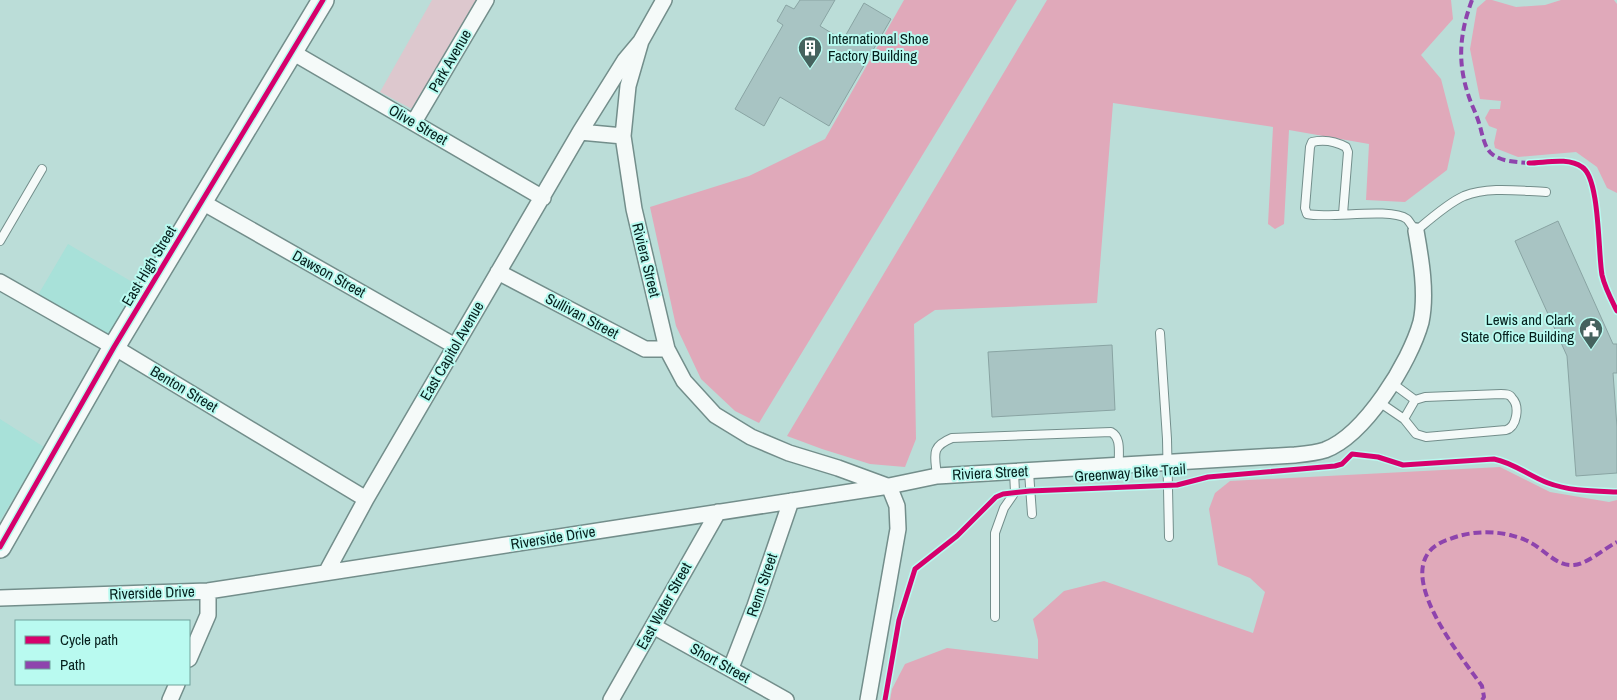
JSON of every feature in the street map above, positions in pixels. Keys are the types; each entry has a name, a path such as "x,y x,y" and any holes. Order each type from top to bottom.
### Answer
{"main road":[{"name":"East High Street","path":"0,547 114,347 323,0"}],"street":[{"name":"Park Avenue","path":"414,122 486,0"},
{"name":"East Capitol Avenue","path":"327,571 366,498 580,132 625,60 641,40 664,0"},
{"name":"East Capitol Avenue","path":"623,136 628,86 641,40"},
{"name":"Olive Street","path":"292,52 542,198"},
{"path":"580,132 623,136"},
{"name":"Riviera Street","path":"623,136 634,209 668,349 684,381 715,414 752,437 789,452 889,486 937,476 1295,455 1325,450 1351,433 1379,402 1408,358 1421,321 1424,279 1416,232"},
{"name":"Dawson Street","path":"202,202 455,346"},
{"name":"Sullivan Street","path":"498,272 645,349 668,349"},
{"name":"Benton Street","path":"0,282 114,347 366,498"},
{"path":"868,700 898,529 897,506 889,486"},
{"name":"Riverside Drive","path":"0,598 208,591 327,571 442,556 889,486"},
{"name":"Renn Street","path":"731,668 755,606 791,501"},
{"name":"East Water Street","path":"610,700 718,512"},
{"path":"190,657 208,615 208,591"},
{"name":"Short Street","path":"653,626 786,700"},
{"path":"170,700 177,685"}],"lane":[{"path":"1343,214 1348,152 1346,147 1336,142 1320,140 1312,142 1305,208 1307,214 1316,216 1343,214 1392,215 1406,219 1416,232 1463,197 1484,191 1546,192"},
{"path":"0,241 42,169"},
{"path":"1160,333 1169,537"},
{"path":"1392,383 1415,400"},
{"path":"1379,402 1404,419 1416,434 1426,437 1511,429 1516,415 1516,404 1512,397 1501,394 1425,397 1415,400 1404,419"},
{"path":"937,476 935,452 940,443 952,438 1111,432 1116,435 1118,440 1118,464"},
{"path":"1022,472 1032,514"},
{"path":"995,617 995,533 1004,508 1015,492 1022,472"}],"shaded area":[{"path":"432,0 479,0 414,109 380,92"},
{"path":"904,0 1017,0 759,423 735,411 701,379 676,326 650,207 749,176 825,139"},
{"path":"1047,0 1451,0 1453,19 1421,55 1441,79 1455,133 1447,170 1405,202 1366,200 1369,144 1289,130 1284,224 1275,229 1268,224 1273,127 1113,103 1097,303 935,310 914,324 916,439 905,467 870,464 787,436"},
{"path":"1486,0 1516,7 1545,5 1561,0 1614,0 1617,4 1617,193 1607,188 1597,167 1576,152 1518,157 1495,148 1494,143 1497,129 1489,126 1485,118 1490,109 1500,109 1501,101 1480,99 1470,49 1477,8"},
{"path":"68,244 139,286 113,331 109,334 103,334 38,295"},
{"path":"0,419 44,447 0,521"},
{"path":"1500,467 1550,492 1609,502 1617,500 1617,700 890,700 892,689 905,664 947,648 1038,659 1038,640 1033,619 1064,591 1104,581 1253,633 1265,592 1250,578 1218,565 1209,509 1215,493 1230,481"}],"building":[{"name":"International Shoe Factory Building","path":"800,0 835,0 820,26 843,40 864,3 891,19 829,126 780,97 764,126 735,109 783,25 777,21 786,5 794,9"},
{"name":"Lewis and Clark State Office Building","path":"1558,221 1613,344 1617,344 1617,373 1613,373 1617,427 1617,473 1576,476 1567,356 1515,241"},
{"path":"1112,345 1115,410 992,417 988,352"}],"marked path":[{"path":"1472,0 1461,47 1462,70 1469,98 1489,151 1500,159 1529,163"},
{"path":"1482,700 1484,697 1482,686 1445,633 1424,588 1423,568 1429,552 1455,537 1478,533 1494,533 1524,539 1557,561 1574,565 1590,559 1617,542"}],"cycle path":[{"path":"0,547 114,347 323,0"},
{"path":"1529,163 1570,162 1582,167 1588,174 1595,200 1602,275 1606,289 1617,311"},
{"name":"Greenway Bike Trail","path":"885,700 899,620 915,569 957,536 996,497 1003,494 1030,491 1177,485 1208,477 1335,466 1342,464 1352,454 1378,457 1403,465 1494,459 1508,463 1556,486 1617,492"}],"place":[{"name":"International Shoe Factory Building","path":"810,69"},
{"name":"Lewis and Clark State Office Building","path":"1591,350"}]}
